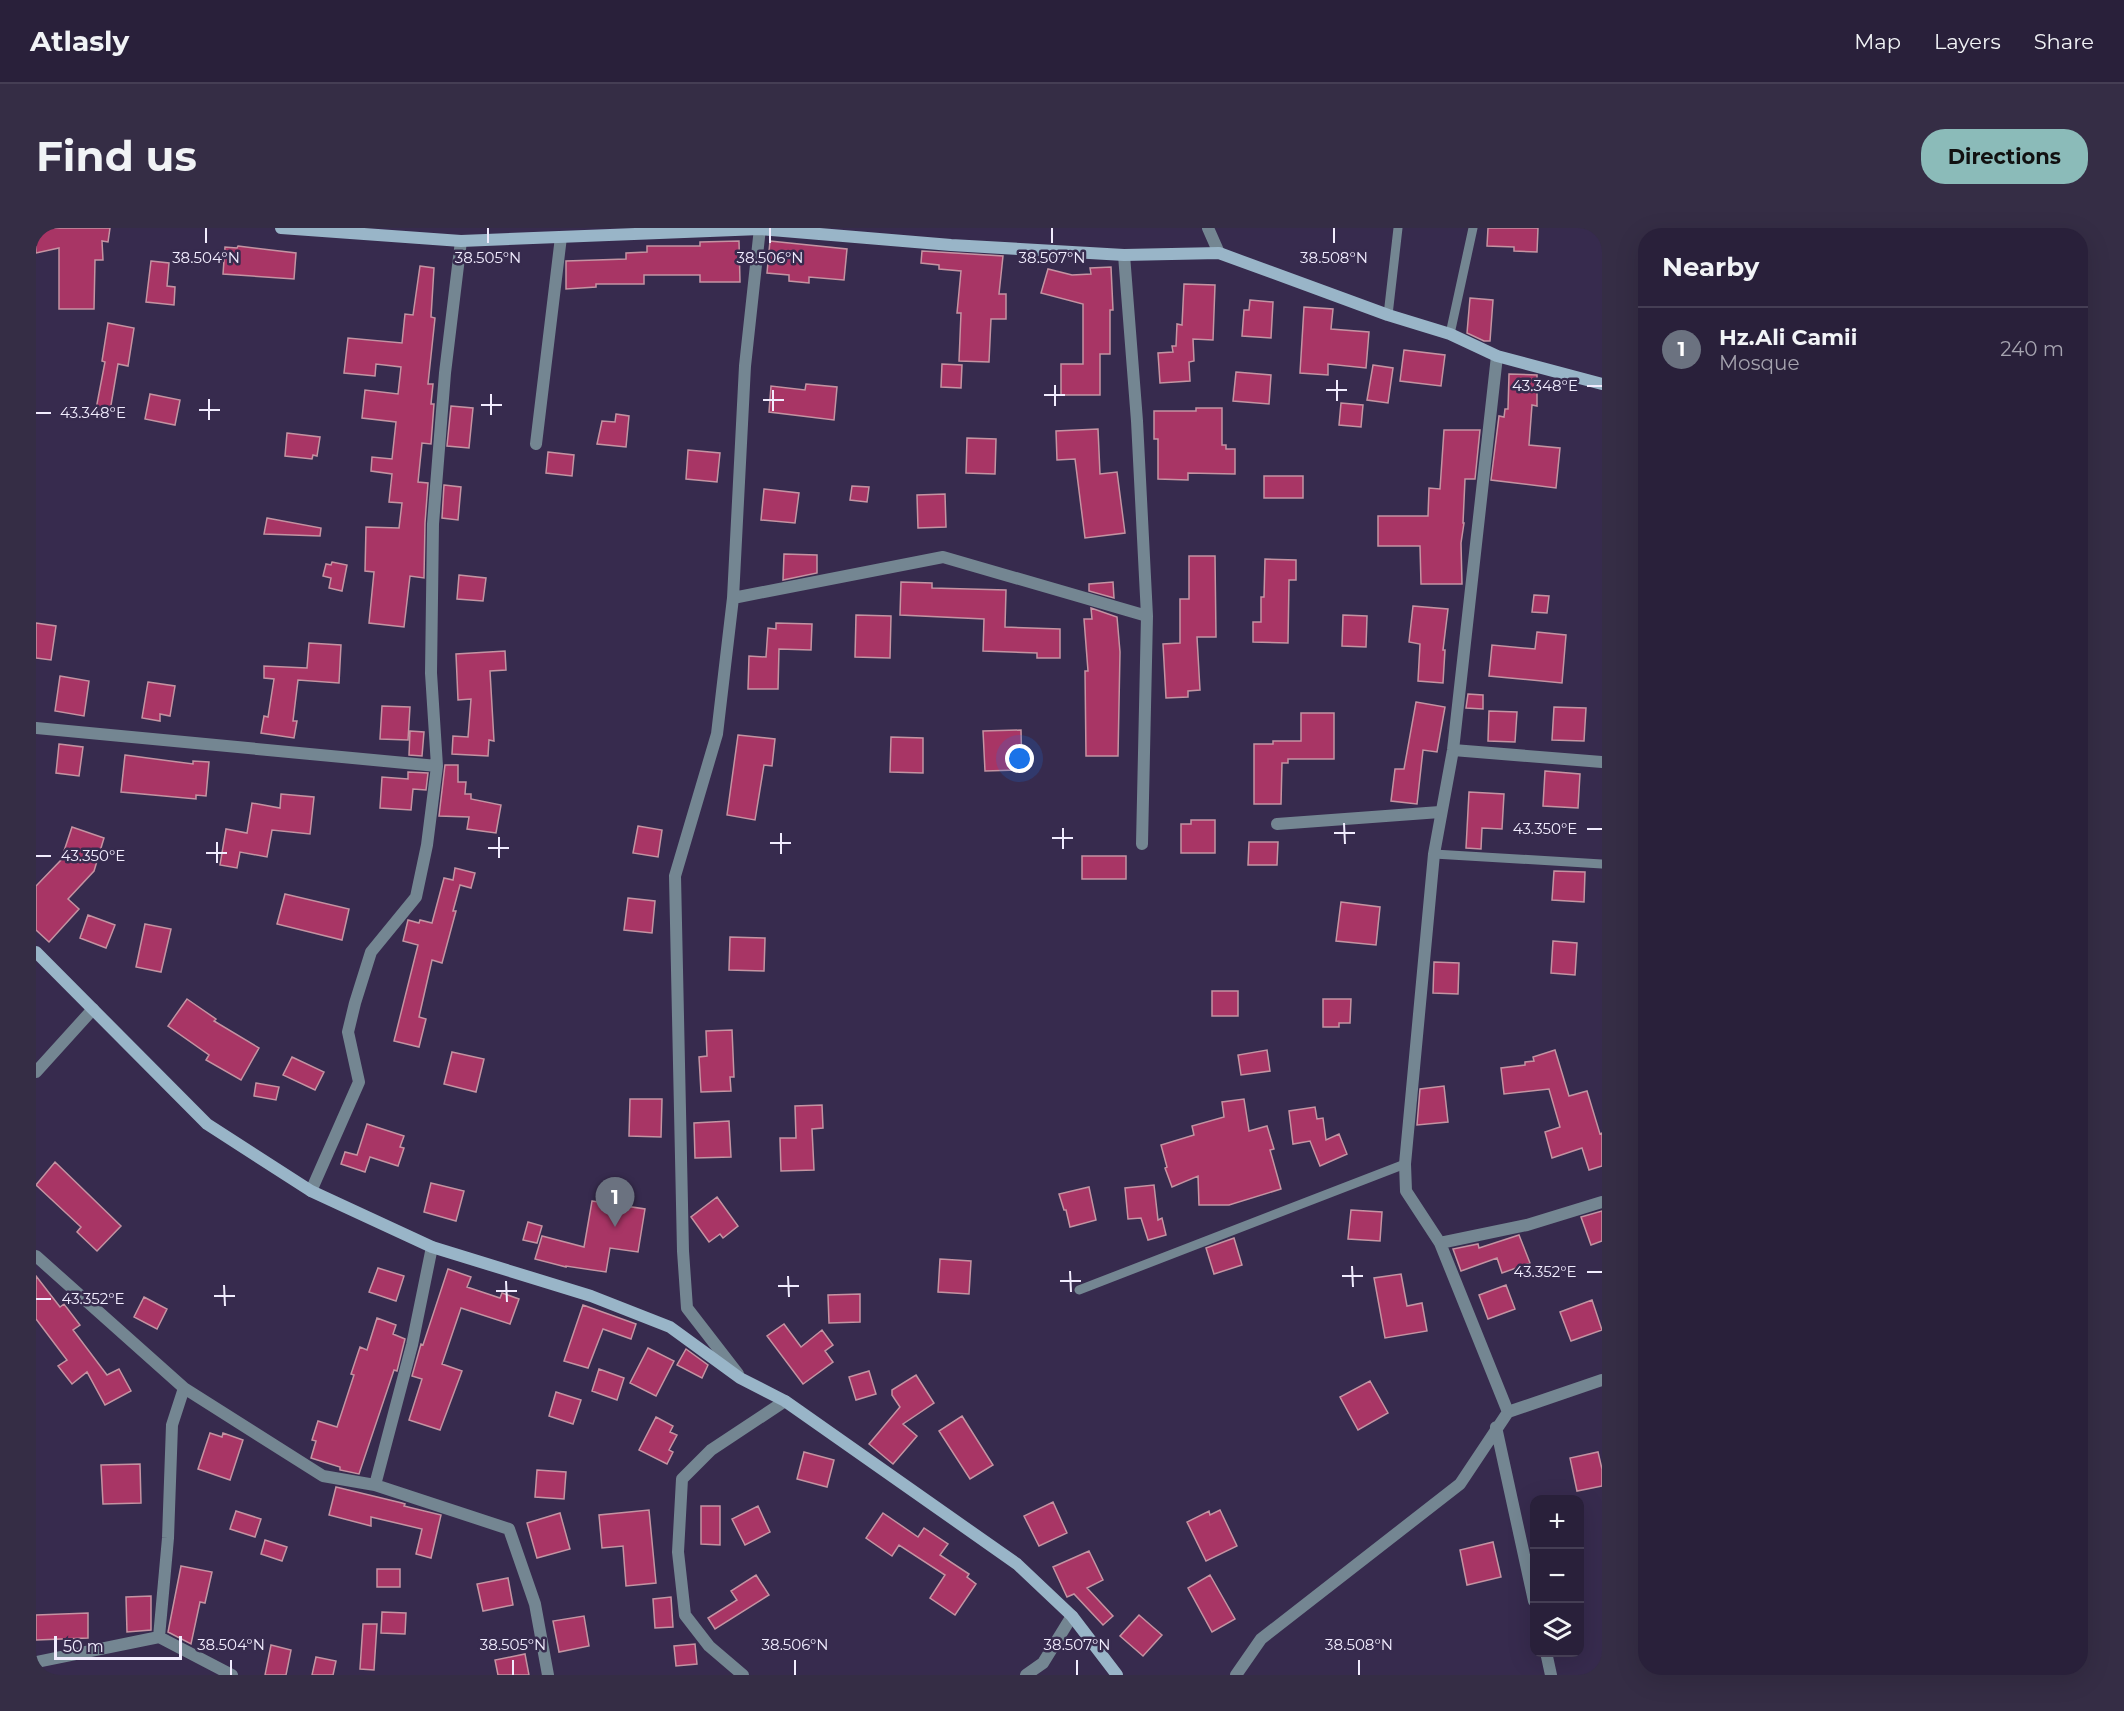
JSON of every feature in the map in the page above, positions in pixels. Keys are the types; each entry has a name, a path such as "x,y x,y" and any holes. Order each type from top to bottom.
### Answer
{"street":[{"path":"281,228 461,242 760,228 951,245 1124,255 1219,253 1388,315 1450,334 1497,356 1602,384"},
{"path":"740,1378 687,1308 683,1251 675,876 717,734 733,598 745,366 760,228"},
{"path":"1208,228 1219,253"},
{"path":"536,444 561,237"},
{"path":"311,1191 359,1082 348,1032 371,952 416,897 427,844 437,766 431,674 433,525 446,373 461,242"},
{"path":"1124,255 1137,421 1146,615 1142,844"},
{"path":"1497,356 1453,750 1434,854 1405,1164 1406,1191 1440,1243 1508,1412"},
{"path":"733,598 943,557 1146,615"},
{"path":"36,728 437,766"},
{"path":"1453,750 1602,762"},
{"path":"1277,824 1440,813"},
{"path":"36,952 207,1124 311,1191 432,1247 591,1296 670,1327 740,1378 785,1401 1017,1564 1072,1616 1117,1675"},
{"path":"36,1072 93,1010"},
{"path":"1440,1243 1527,1225 1602,1202"},
{"path":"375,1485 412,1344 432,1247"},
{"path":"37,1258 184,1388 322,1476 375,1485 509,1529 535,1604 548,1675"},
{"path":"1236,1675 1261,1639 1460,1484 1508,1412 1602,1380"},
{"path":"159,1637 168,1538 172,1425 184,1388"},
{"path":"743,1675 709,1646 685,1615 678,1552 682,1479 711,1450 785,1401"},
{"path":"1496,1427 1530,1583"},
{"path":"1026,1675 1043,1663 1072,1616"},
{"path":"36,1662 159,1637 232,1675"},
{"path":"1547,1657 1551,1675"}],"lane":[{"path":"1388,315 1398,228"},
{"path":"1450,334 1473,228"},
{"path":"1434,854 1602,864"},
{"path":"1079,1290 1405,1164"}],"building":[{"path":"36,228 110,228 108,242 102,241 103,260 95,260 94,309 59,309 59,248 36,253"},
{"path":"1488,228 1538,228 1537,252 1514,251 1514,247 1487,246"},
{"path":"739,241 740,282 700,282 700,275 644,275 644,284 596,284 596,287 566,289 566,261 626,259 626,253 647,252 647,246 700,246 700,242"},
{"path":"770,241 847,249 844,280 809,277 809,283 789,281 789,275 767,273"},
{"path":"238,246 296,253 294,279 223,274 225,247 237,248"},
{"path":"922,251 1003,256 999,294 1006,294 1006,319 991,319 989,362 959,361 961,313 957,313 961,271 939,269 939,265 921,263"},
{"path":"151,261 169,263 167,286 175,287 174,305 146,302"},
{"path":"420,266 434,268 431,317 435,318 428,384 433,384 431,404 434,404 431,444 422,443 418,482 428,483 424,578 410,576 404,627 369,623 374,572 365,571 366,527 399,528 402,503 389,502 392,474 371,471 372,457 392,459 396,422 362,418 365,390 398,394 401,367 376,364 375,376 344,373 348,338 402,343 405,314 413,315"},
{"path":"1111,267 1113,310 1110,310 1110,354 1100,354 1100,395 1061,395 1061,364 1083,364 1083,304 1041,293 1048,269 1072,275 1091,274 1090,268"},
{"path":"1184,284 1215,285 1213,340 1193,339 1194,361 1189,362 1190,381 1160,383 1158,353 1173,352 1172,346 1176,346 1177,324 1182,325"},
{"path":"1470,298 1493,300 1490,341 1484,341 1467,333"},
{"path":"1250,300 1273,302 1271,338 1242,336 1244,310 1249,310"},
{"path":"1304,307 1333,309 1331,329 1369,332 1366,368 1328,364 1328,375 1300,373"},
{"path":"108,323 134,328 128,366 118,364 110,411 96,409 105,362 102,361"},
{"path":"1404,350 1445,355 1441,386 1400,381"},
{"path":"942,364 962,365 961,388 941,387"},
{"path":"1373,365 1393,368 1388,403 1367,400"},
{"path":"1236,372 1271,375 1269,404 1233,401"},
{"path":"1509,374 1537,375 1537,406 1532,405 1529,445 1560,448 1556,488 1491,480 1499,416 1504,417 1505,409 1508,409"},
{"path":"806,384 837,387 834,420 769,412 771,386 805,390"},
{"path":"150,394 180,400 175,425 145,419"},
{"path":"1341,403 1363,405 1361,427 1339,425"},
{"path":"451,406 473,408 469,448 447,446"},
{"path":"1196,408 1222,408 1222,445 1226,445 1226,449 1235,449 1235,474 1188,473 1188,480 1158,479 1158,439 1154,439 1154,411 1196,411"},
{"path":"616,414 629,416 626,447 597,444 602,421 615,422"},
{"path":"1098,429 1100,474 1117,472 1125,533 1085,538 1075,459 1057,460 1056,431"},
{"path":"1444,430 1480,430 1475,479 1465,479 1461,543 1462,584 1421,584 1420,546 1378,546 1378,516 1428,516 1429,488 1440,489"},
{"path":"287,433 320,437 317,456 313,455 312,459 285,456"},
{"path":"967,438 996,439 995,474 966,473"},
{"path":"688,450 720,453 717,482 686,479"},
{"path":"548,452 574,455 572,476 546,473"},
{"path":"1264,476 1303,476 1303,498 1264,498"},
{"path":"444,485 461,487 458,520 442,518"},
{"path":"852,486 869,487 867,502 850,500"},
{"path":"764,489 799,493 795,523 761,520"},
{"path":"945,494 946,527 918,528 917,495"},
{"path":"267,518 321,528 320,536 264,534"},
{"path":"784,554 817,555 817,573 783,580"},
{"path":"1189,556 1215,556 1216,637 1197,637 1200,690 1188,691 1188,697 1166,698 1163,644 1180,643 1180,599 1189,599"},
{"path":"1265,559 1296,560 1296,580 1289,580 1288,643 1253,642 1253,622 1261,622"},
{"path":"332,562 347,565 342,591 329,588 331,578 323,576 326,564 331,565"},
{"path":"459,575 486,578 483,601 457,599"},
{"path":"901,582 932,583 932,588 1006,590 1005,627 1060,629 1060,658 1037,658 1037,653 983,651 984,619 900,615"},
{"path":"1113,582 1114,598 1089,591 1089,584"},
{"path":"1534,595 1549,596 1547,613 1532,612"},
{"path":"1413,606 1448,609 1443,650 1445,650 1443,683 1418,681 1420,644 1409,642"},
{"path":"1091,608 1117,617 1120,652 1118,756 1086,756 1085,671 1088,671 1084,619 1092,619"},
{"path":"856,615 891,616 890,658 855,657"},
{"path":"1343,615 1367,616 1366,647 1342,646"},
{"path":"36,623 56,626 51,660 36,658"},
{"path":"776,623 812,624 811,650 779,649 778,689 748,689 749,656 766,657 768,628 776,629"},
{"path":"1537,632 1566,635 1562,683 1489,676 1492,645 1535,649"},
{"path":"309,643 341,645 339,683 298,680 293,721 297,721 294,738 261,733 264,716 268,717 274,679 264,678 264,666 307,668"},
{"path":"505,651 506,670 490,671 494,741 489,740 488,756 452,754 453,736 468,737 471,699 458,700 456,654"},
{"path":"60,676 89,681 84,716 55,711"},
{"path":"148,682 175,686 170,716 160,714 160,721 142,718"},
{"path":"1468,694 1483,695 1483,709 1466,708"},
{"path":"1416,702 1445,707 1437,752 1423,750 1417,804 1391,801 1395,769 1404,769"},
{"path":"382,706 410,707 408,740 380,739"},
{"path":"1554,707 1586,708 1584,741 1552,740"},
{"path":"1489,711 1517,712 1515,742 1488,741"},
{"path":"1301,713 1334,713 1334,759 1288,759 1288,763 1282,763 1281,804 1254,804 1254,744 1301,741"},
{"path":"1021,730 1022,770 985,771 983,731"},
{"path":"410,731 424,732 422,756 409,755"},
{"path":"738,735 775,739 772,766 764,765 755,820 727,815"},
{"path":"891,737 923,738 923,773 890,772"},
{"path":"59,744 83,747 79,776 56,773"},
{"path":"125,755 193,764 193,761 209,762 206,796 196,795 196,799 121,792"},
{"path":"445,765 458,765 458,782 466,782 465,794 471,794 471,799 501,805 496,833 467,829 469,817 439,816"},
{"path":"1545,771 1580,774 1578,808 1543,806"},
{"path":"408,772 428,773 426,790 413,789 411,810 380,808 382,777 408,779"},
{"path":"1469,792 1504,794 1502,829 1482,828 1481,849 1466,848"},
{"path":"281,794 314,797 310,834 272,830 267,857 240,852 237,868 220,865 226,829 247,833 252,803 280,808"},
{"path":"1191,820 1215,820 1215,853 1181,853 1181,824 1191,824"},
{"path":"638,826 662,830 658,857 633,853"},
{"path":"72,827 104,838 94,871 68,899 79,909 49,942 36,930 36,886 61,860"},
{"path":"1249,842 1278,842 1277,865 1248,865"},
{"path":"1082,856 1126,856 1126,879 1082,879"},
{"path":"455,868 475,873 471,888 460,885 453,911 456,911 442,963 432,960 419,1017 426,1019 419,1047 394,1041 418,945 403,941 408,920 432,923 444,878 453,880"},
{"path":"1554,871 1585,872 1584,902 1552,900"},
{"path":"285,894 349,909 342,940 277,924"},
{"path":"628,898 655,901 652,933 624,930"},
{"path":"1341,902 1380,907 1376,945 1336,941"},
{"path":"88,915 115,925 106,948 80,938"},
{"path":"145,924 171,929 161,972 136,967"},
{"path":"730,937 765,938 764,971 729,970"},
{"path":"1553,941 1577,943 1575,975 1551,973"},
{"path":"1434,962 1459,963 1458,994 1433,993"},
{"path":"1212,991 1238,991 1238,1016 1212,1016"},
{"path":"187,999 216,1019 214,1021 259,1048 241,1080 206,1060 209,1055 168,1026"},
{"path":"1323,999 1351,999 1350,1023 1339,1023 1339,1027 1323,1027"},
{"path":"732,1030 734,1077 730,1077 731,1091 701,1092 699,1057 707,1056 706,1031"},
{"path":"1267,1050 1270,1071 1241,1075 1238,1055"},
{"path":"1555,1050 1569,1096 1587,1091 1600,1134 1602,1133 1602,1166 1589,1170 1582,1148 1552,1158 1545,1132 1560,1127 1549,1089 1504,1094 1501,1068 1525,1065 1525,1062 1534,1061 1533,1057"},
{"path":"452,1052 484,1059 476,1092 444,1084"},
{"path":"292,1057 324,1072 315,1090 283,1075"},
{"path":"256,1083 279,1087 276,1100 254,1096"},
{"path":"1444,1086 1448,1122 1417,1125 1420,1089"},
{"path":"630,1099 662,1099 661,1137 629,1136"},
{"path":"1244,1099 1249,1131 1267,1126 1274,1149 1270,1150 1281,1189 1229,1205 1199,1205 1198,1176 1172,1187 1165,1168 1167,1167 1161,1145 1194,1135 1192,1126 1224,1117 1222,1102"},
{"path":"822,1105 823,1128 812,1129 814,1170 781,1171 780,1138 796,1138 795,1106"},
{"path":"1315,1107 1317,1119 1323,1118 1326,1140 1339,1134 1347,1154 1320,1166 1310,1141 1293,1144 1289,1111"},
{"path":"729,1121 731,1157 695,1158 694,1123"},
{"path":"367,1124 404,1136 400,1147 404,1148 398,1166 370,1157 365,1172 341,1164 345,1152 357,1155"},
{"path":"55,1162 121,1226 97,1251 77,1232 81,1227 36,1185"},
{"path":"431,1183 464,1191 456,1221 424,1212"},
{"path":"1154,1185 1158,1220 1162,1218 1166,1235 1148,1240 1141,1218 1128,1219 1125,1188"},
{"path":"1089,1187 1096,1220 1070,1227 1059,1194"},
{"path":"717,1197 738,1226 723,1238 720,1234 709,1242 691,1217"},
{"path":"592,1201 645,1209 638,1252 610,1248 606,1272 566,1267 535,1259 542,1236 584,1247"},
{"path":"1351,1210 1382,1212 1380,1241 1348,1239"},
{"path":"1602,1211 1602,1241 1591,1245 1581,1217"},
{"path":"528,1222 542,1226 537,1243 523,1240"},
{"path":"1519,1235 1530,1263 1502,1273 1497,1258 1461,1271 1453,1249 1478,1244 1479,1248"},
{"path":"1234,1238 1242,1265 1214,1274 1206,1248"},
{"path":"940,1259 971,1261 969,1294 938,1292"},
{"path":"378,1268 404,1276 396,1301 369,1292"},
{"path":"448,1269 471,1277 467,1287 500,1298 502,1293 519,1299 510,1324 461,1308 442,1364 462,1371 440,1430 409,1420 422,1379 412,1376"},
{"path":"1401,1274 1407,1306 1422,1303 1427,1331 1385,1338 1374,1278"},
{"path":"36,1276 60,1307 64,1304 80,1325 73,1330 107,1375 119,1369 131,1391 105,1405 87,1372 72,1384 58,1366 67,1360 36,1319"},
{"path":"1506,1285 1515,1309 1488,1319 1479,1295"},
{"path":"860,1294 860,1322 829,1323 828,1295"},
{"path":"144,1297 167,1309 157,1329 134,1317"},
{"path":"1592,1300 1602,1330 1571,1341 1560,1312"},
{"path":"583,1305 636,1324 631,1339 603,1329 588,1368 564,1361"},
{"path":"377,1318 396,1325 393,1334 405,1339 397,1371 394,1370 359,1474 340,1470 340,1467 311,1458 316,1441 312,1440 318,1421 337,1427 354,1375 351,1374 360,1347 367,1350"},
{"path":"784,1324 801,1347 822,1330 833,1345 825,1351 833,1362 803,1384 767,1336"},
{"path":"648,1348 674,1361 656,1396 630,1383"},
{"path":"686,1349 708,1365 702,1378 677,1365"},
{"path":"599,1369 624,1378 617,1400 592,1391"},
{"path":"869,1371 876,1394 856,1400 849,1377"},
{"path":"916,1375 934,1403 903,1424 917,1436 893,1464 869,1444 900,1407 892,1395 892,1390"},
{"path":"1370,1381 1388,1413 1358,1430 1340,1397"},
{"path":"556,1392 581,1400 573,1424 549,1416"},
{"path":"962,1416 993,1465 970,1479 939,1431"},
{"path":"656,1417 673,1426 670,1432 677,1435 669,1450 673,1452 667,1464 639,1450"},
{"path":"210,1433 222,1437 223,1433 243,1440 230,1480 198,1469"},
{"path":"804,1452 834,1460 827,1487 797,1479"},
{"path":"1598,1452 1602,1469 1602,1486 1577,1491 1570,1458"},
{"path":"140,1464 141,1503 103,1504 101,1465"},
{"path":"537,1470 566,1472 564,1499 535,1497"},
{"path":"336,1487 441,1515 431,1558 416,1554 422,1529 371,1517 371,1526 329,1515"},
{"path":"1053,1502 1067,1533 1039,1546 1024,1516"},
{"path":"701,1506 720,1506 720,1545 701,1544"},
{"path":"758,1506 770,1532 745,1545 732,1519"},
{"path":"649,1510 656,1583 626,1586 623,1546 602,1548 599,1515"},
{"path":"1220,1510 1237,1546 1206,1561 1187,1522 1209,1511 1210,1515"},
{"path":"236,1511 261,1519 255,1537 230,1529"},
{"path":"560,1513 570,1549 537,1558 527,1523"},
{"path":"883,1513 918,1537 924,1528 948,1544 940,1555 969,1574 967,1577 976,1584 955,1615 930,1598 945,1575 899,1545 892,1556 866,1538"},
{"path":"265,1540 287,1547 282,1561 261,1554"},
{"path":"1493,1542 1501,1577 1467,1585 1460,1550"},
{"path":"1089,1551 1103,1580 1087,1588 1113,1616 1103,1625 1074,1594 1067,1597 1053,1567"},
{"path":"181,1566 212,1572 205,1603 200,1602 191,1644 168,1632"},
{"path":"377,1569 400,1569 400,1587 377,1587"},
{"path":"756,1575 769,1595 715,1629 708,1618 737,1600 731,1591"},
{"path":"1210,1575 1235,1619 1212,1632 1188,1588"},
{"path":"508,1578 513,1605 483,1611 477,1584"},
{"path":"151,1596 151,1630 127,1632 126,1597"},
{"path":"671,1597 673,1627 655,1628 653,1599"},
{"path":"382,1612 406,1613 405,1634 381,1633"},
{"path":"88,1613 88,1638 36,1640 36,1615"},
{"path":"1139,1615 1162,1635 1143,1656 1120,1636"},
{"path":"584,1616 589,1646 559,1652 553,1621"},
{"path":"363,1624 377,1624 374,1670 360,1669"},
{"path":"695,1644 697,1664 676,1666 674,1646"},
{"path":"271,1645 291,1650 286,1675 265,1675"},
{"path":"525,1654 529,1675 498,1675 495,1660"},
{"path":"316,1657 336,1661 333,1675 312,1675"}],"place":[{"name":"Hz.Ali Camii","path":"615,1227"}]}
